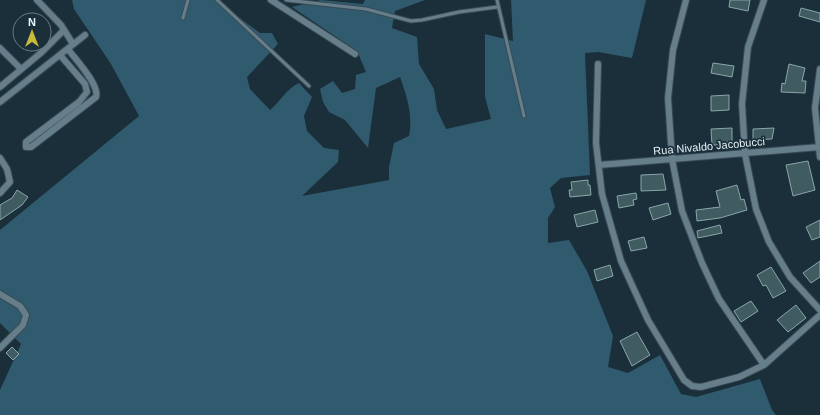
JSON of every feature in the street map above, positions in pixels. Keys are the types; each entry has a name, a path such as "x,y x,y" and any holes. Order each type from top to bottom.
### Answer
{"street":[{"path":"37,0 64,30 73,44"},
{"path":"271,0 355,54"},
{"path":"686,0 673,50 668,98 672,159 682,211 702,263 719,299 764,365"},
{"path":"764,0 748,47 742,104 745,154 756,209 769,242 790,277 820,310"},
{"path":"0,87 42,52 64,30"},
{"path":"0,102 85,35"},
{"path":"0,48 21,69"},
{"path":"60,55 84,84 87,92 80,102 26,142 26,147 31,147 96,97 97,93 94,84 68,49"},
{"path":"598,64 596,143 602,194 621,261 648,320 684,380 692,386 701,387 739,377 764,365 820,315"},
{"path":"820,69 814,108 820,157"},
{"name":"Rua Nivaldo Jacobucci","path":"599,166 819,148"},
{"path":"0,158 7,169 10,182 0,193"},
{"path":"0,294 20,306 26,315 23,325 0,348"}],"lane":[{"path":"183,18 188,0"},
{"path":"217,0 309,86"},
{"path":"286,0 366,9 411,20 422,20 459,12 497,7"},
{"path":"497,0 497,7 524,116"}],"shaded area":[{"path":"72,0 215,0 260,33 272,33 278,44 247,77 250,89 270,110 291,88 299,83 312,97 304,116 307,131 324,148 339,150 338,162 302,196 389,180 389,167 394,143 409,136 410,113 400,77 376,88 368,148 345,120 329,112 323,102 320,89 333,81 342,93 355,89 356,75 366,72 357,51 292,7 321,0 363,4 365,0 425,0 395,11 392,28 417,37 419,64 434,89 437,110 446,129 491,119 485,97 485,34 513,41 511,0 646,0 632,58 598,52 585,53 590,175 561,178 550,188 555,207 548,218 548,243 569,240 587,271 613,336 608,367 628,373 660,355 681,394 696,397 760,379 772,410 776,415 0,415 0,390 21,344 0,323 0,230 139,116 111,64 74,9"}],"building":[{"path":"730,0 750,0 748,11 729,7"},
{"path":"801,8 820,13 820,22 799,16"},
{"path":"713,63 734,66 732,77 711,73"},
{"path":"789,64 805,68 802,81 806,81 805,93 781,92 782,83 785,84"},
{"path":"729,95 729,110 711,111 711,96"},
{"path":"732,128 732,142 726,142 726,145 712,145 711,129"},
{"path":"774,128 772,139 753,140 753,129"},
{"path":"808,161 815,190 793,196 786,165"},
{"path":"663,174 666,190 641,191 641,175"},
{"path":"588,180 591,195 570,197 569,190 572,190 571,182"},
{"path":"737,185 741,200 744,199 747,210 720,218 697,221 696,210 720,207 716,191"},
{"path":"17,190 28,197 22,205 0,220 0,205 12,198"},
{"path":"636,193 637,199 633,200 634,205 619,208 617,196"},
{"path":"668,203 671,214 653,220 649,208"},
{"path":"595,210 598,222 577,227 574,215"},
{"path":"820,220 820,237 812,240 806,227"},
{"path":"720,225 722,233 698,238 697,231"},
{"path":"644,237 647,248 631,251 628,241"},
{"path":"820,261 820,277 811,283 803,273"},
{"path":"610,265 613,276 597,281 594,270"},
{"path":"771,267 786,291 773,298 766,285 763,286 757,275"},
{"path":"751,301 758,311 741,322 734,311"},
{"path":"796,305 806,318 788,332 777,320"},
{"path":"637,332 650,355 632,366 620,341"},
{"path":"12,347 19,354 13,360 6,353"}]}
